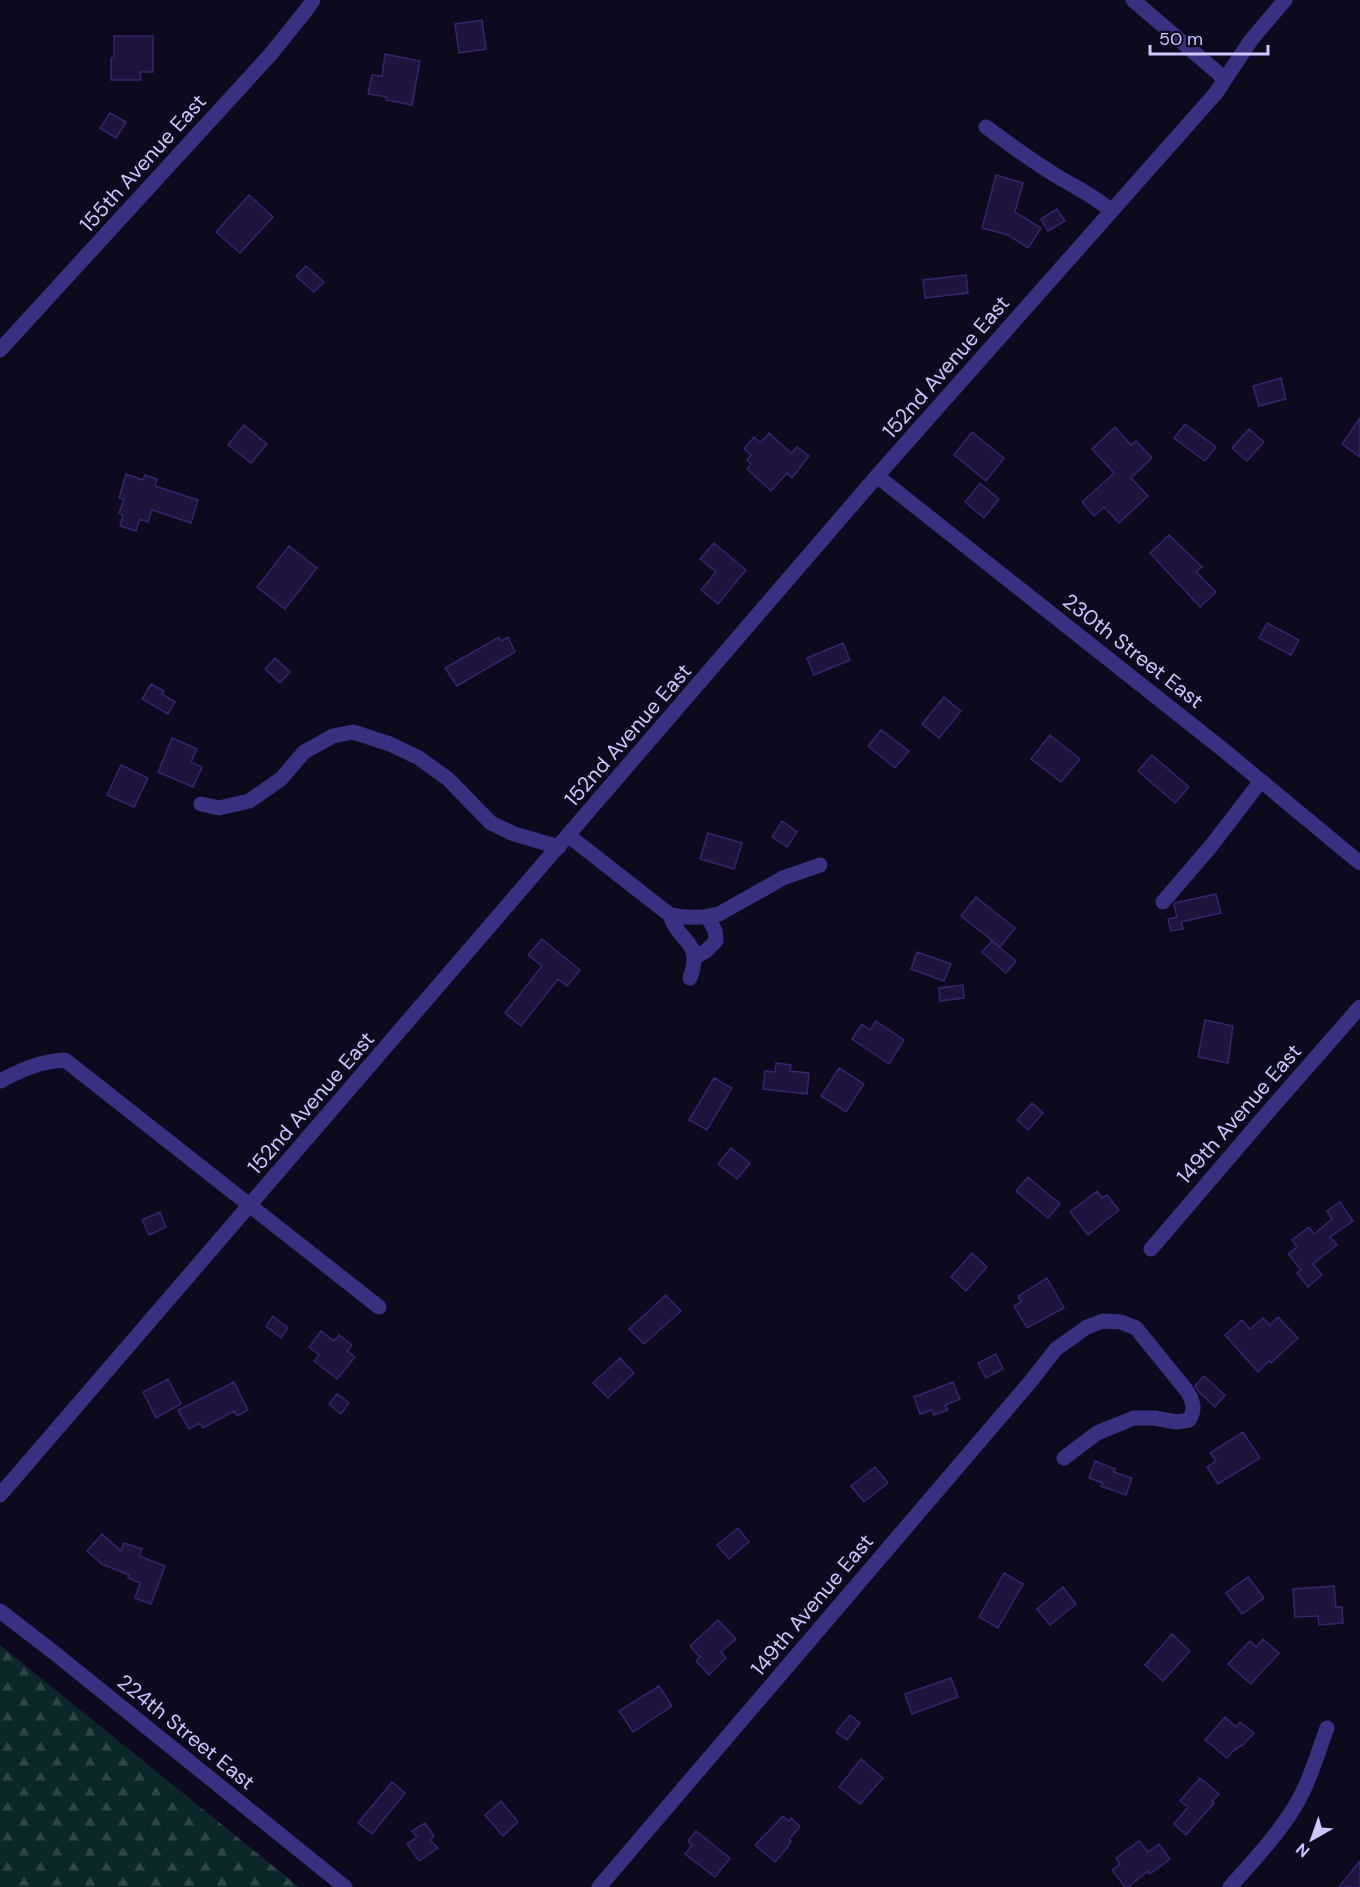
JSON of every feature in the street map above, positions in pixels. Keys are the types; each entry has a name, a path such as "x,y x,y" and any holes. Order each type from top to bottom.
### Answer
{"street":[{"name":"155th Avenue East","path":"0,350 270,55 313,0"},
{"path":"1133,0 1225,79"},
{"name":"152nd Avenue East","path":"0,1495 877,477 1216,93 1251,40 1285,0"},
{"path":"986,127 1039,165 1098,199 1111,211"},
{"name":"230th Street East","path":"877,477 1226,752 1360,863"},
{"path":"201,804 219,808 249,801 281,779 304,752 333,736 353,732 390,744 419,758 448,779 491,823 514,834 564,842 670,915 685,918 708,917 736,905 783,878 820,865"},
{"path":"1162,902 1211,846 1260,781"},
{"path":"670,915 672,924 690,945 695,957 695,965 690,978"},
{"path":"695,957 706,951 716,941 715,931 708,917"},
{"name":"149th Avenue East","path":"1151,1249 1360,1007"},
{"path":"0,1081 49,1060 65,1060 379,1307"},
{"name":"149th Avenue East","path":"598,1887 1056,1349 1087,1327 1102,1320 1121,1322 1136,1329 1187,1391 1194,1402 1192,1415 1189,1420 1177,1422 1154,1418 1134,1418 1097,1433 1064,1458"},
{"name":"224th Street East","path":"0,1611 345,1887"},
{"path":"1230,1887 1266,1846 1295,1807 1327,1728"}],"green space":[{"path":"0,1645 299,1887 0,1887"}],"building":[{"path":"482,20 486,49 459,53 455,24"},
{"path":"114,36 153,36 153,72 140,72 141,80 111,80"},
{"path":"385,54 420,61 412,105 368,94 372,75 382,76"},
{"path":"110,113 126,122 116,138 100,128"},
{"path":"996,175 1023,183 1015,212 1041,228 1028,248 1008,235 982,228"},
{"path":"249,195 273,217 240,253 216,232"},
{"path":"1057,209 1065,221 1048,231 1041,219"},
{"path":"306,266 324,282 314,292 296,276"},
{"path":"966,275 968,293 925,298 923,280"},
{"path":"1281,378 1286,399 1259,406 1253,386"},
{"path":"1360,418 1360,457 1342,444"},
{"path":"1185,424 1216,447 1205,461 1174,438"},
{"path":"244,425 267,444 251,463 228,445"},
{"path":"1115,427 1131,445 1136,441 1152,458 1131,478 1148,496 1119,523 1104,507 1094,516 1082,502 1114,473 1092,449"},
{"path":"1249,429 1264,442 1247,461 1232,448"},
{"path":"972,432 1004,458 986,481 954,455"},
{"path":"769,433 791,453 797,447 809,456 792,478 787,473 771,491 747,469 751,464 747,460 751,455 744,449 754,437 760,443"},
{"path":"126,474 143,480 145,475 157,479 155,486 198,500 191,523 152,510 148,522 140,519 136,531 120,526 123,515 119,513 124,499 119,498"},
{"path":"980,483 999,499 984,518 965,502"},
{"path":"1169,535 1202,567 1196,572 1216,592 1200,607 1150,553"},
{"path":"714,543 746,570 718,604 701,590 716,572 700,559"},
{"path":"289,546 317,568 285,609 257,587"},
{"path":"1267,623 1299,640 1291,655 1259,638"},
{"path":"499,637 501,641 508,637 515,652 457,686 445,668"},
{"path":"843,643 850,660 814,675 807,658"},
{"path":"275,658 290,672 280,683 265,669"},
{"path":"151,684 164,691 162,694 175,702 168,714 142,699"},
{"path":"944,697 961,711 939,738 922,724"},
{"path":"881,730 909,751 895,768 868,746"},
{"path":"1050,735 1080,759 1061,782 1031,759"},
{"path":"172,738 197,749 191,762 202,767 193,787 158,772"},
{"path":"1152,755 1189,787 1175,803 1138,771"},
{"path":"121,765 148,778 134,807 107,795"},
{"path":"782,821 797,832 787,847 772,837"},
{"path":"708,833 742,843 734,869 700,859"},
{"path":"1216,894 1221,913 1181,922 1183,929 1171,931 1168,919 1177,917 1175,903"},
{"path":"976,897 1015,928 1000,947 961,916"},
{"path":"542,939 580,970 567,986 558,979 521,1026 505,1013 542,966 528,955"},
{"path":"992,941 1016,961 1006,973 982,952"},
{"path":"917,952 951,964 944,981 911,969"},
{"path":"963,985 964,998 940,1001 939,988"},
{"path":"1205,1020 1233,1026 1228,1063 1198,1057"},
{"path":"876,1021 904,1040 889,1064 852,1039 862,1024 870,1030"},
{"path":"776,1063 791,1065 790,1071 809,1073 807,1094 763,1089 765,1071 775,1072"},
{"path":"839,1068 864,1084 846,1112 821,1096"},
{"path":"714,1078 732,1088 707,1130 689,1120"},
{"path":"1032,1103 1043,1113 1028,1130 1017,1120"},
{"path":"731,1148 750,1163 737,1179 718,1164"},
{"path":"1028,1177 1060,1204 1048,1218 1016,1191"},
{"path":"1097,1191 1102,1198 1107,1195 1119,1210 1088,1235 1070,1212"},
{"path":"1340,1202 1353,1221 1330,1237 1337,1245 1313,1264 1322,1275 1308,1287 1297,1273 1301,1270 1288,1254 1297,1247 1292,1240 1309,1227 1314,1234 1332,1219 1327,1211"},
{"path":"160,1212 166,1227 149,1235 142,1220"},
{"path":"972,1253 987,1267 966,1291 951,1277"},
{"path":"1047,1278 1064,1308 1027,1328 1014,1306 1021,1302 1018,1296"},
{"path":"666,1295 681,1311 644,1344 629,1329"},
{"path":"273,1316 288,1328 281,1338 266,1326"},
{"path":"1278,1317 1298,1338 1258,1372 1225,1335 1242,1320 1250,1329 1263,1318 1270,1325"},
{"path":"321,1331 334,1341 339,1335 352,1345 347,1351 355,1357 337,1379 314,1361 319,1355 309,1347"},
{"path":"996,1354 1003,1369 986,1378 978,1363"},
{"path":"620,1358 634,1373 608,1398 593,1383"},
{"path":"1204,1376 1225,1395 1215,1407 1195,1386"},
{"path":"168,1379 181,1404 156,1418 143,1392"},
{"path":"234,1382 248,1410 237,1416 234,1411 203,1428 200,1423 189,1429 178,1410"},
{"path":"953,1382 960,1399 945,1405 948,1410 934,1415 932,1410 920,1414 914,1397"},
{"path":"337,1394 349,1403 341,1414 329,1404"},
{"path":"1243,1432 1260,1458 1218,1484 1207,1467 1216,1461 1210,1453"},
{"path":"1095,1461 1115,1469 1114,1472 1132,1478 1126,1495 1101,1486 1103,1483 1089,1478"},
{"path":"875,1467 888,1483 864,1502 851,1486"},
{"path":"738,1528 749,1542 729,1559 717,1545"},
{"path":"102,1534 121,1551 124,1543 142,1549 139,1556 165,1566 151,1604 135,1598 140,1583 128,1578 129,1575 102,1564 87,1551"},
{"path":"1004,1573 1023,1584 998,1628 979,1617"},
{"path":"1248,1577 1264,1598 1242,1614 1226,1593"},
{"path":"1334,1586 1336,1607 1342,1607 1343,1623 1319,1625 1318,1616 1295,1617 1293,1589"},
{"path":"1063,1587 1076,1604 1050,1625 1037,1609"},
{"path":"718,1620 736,1639 721,1652 726,1658 709,1675 696,1661 700,1657 690,1646"},
{"path":"1172,1634 1190,1651 1163,1681 1145,1665"},
{"path":"1263,1639 1279,1653 1251,1684 1228,1664 1250,1641 1256,1647"},
{"path":"951,1678 958,1697 912,1714 905,1694"},
{"path":"659,1686 672,1706 633,1732 619,1711"},
{"path":"850,1715 860,1723 847,1740 836,1732"},
{"path":"1225,1717 1236,1727 1240,1722 1254,1733 1227,1758 1205,1740"},
{"path":"861,1759 883,1778 860,1804 839,1787"},
{"path":"1200,1778 1219,1794 1186,1835 1174,1824 1188,1807 1180,1801"},
{"path":"392,1782 405,1793 372,1834 358,1823"},
{"path":"501,1801 518,1822 503,1836 485,1815"},
{"path":"783,1816 789,1821 791,1818 800,1826 789,1840 791,1841 787,1848 775,1862 755,1845"},
{"path":"425,1823 434,1836 430,1840 438,1848 419,1861 407,1844 417,1837 412,1831"},
{"path":"696,1831 730,1858 715,1877 685,1854 692,1845 688,1841"},
{"path":"1139,1841 1148,1852 1159,1844 1170,1859 1150,1874 1148,1871 1125,1887 1112,1870 1120,1864 1116,1858"},
{"path":"1360,1861 1360,1887 1339,1887"}]}
